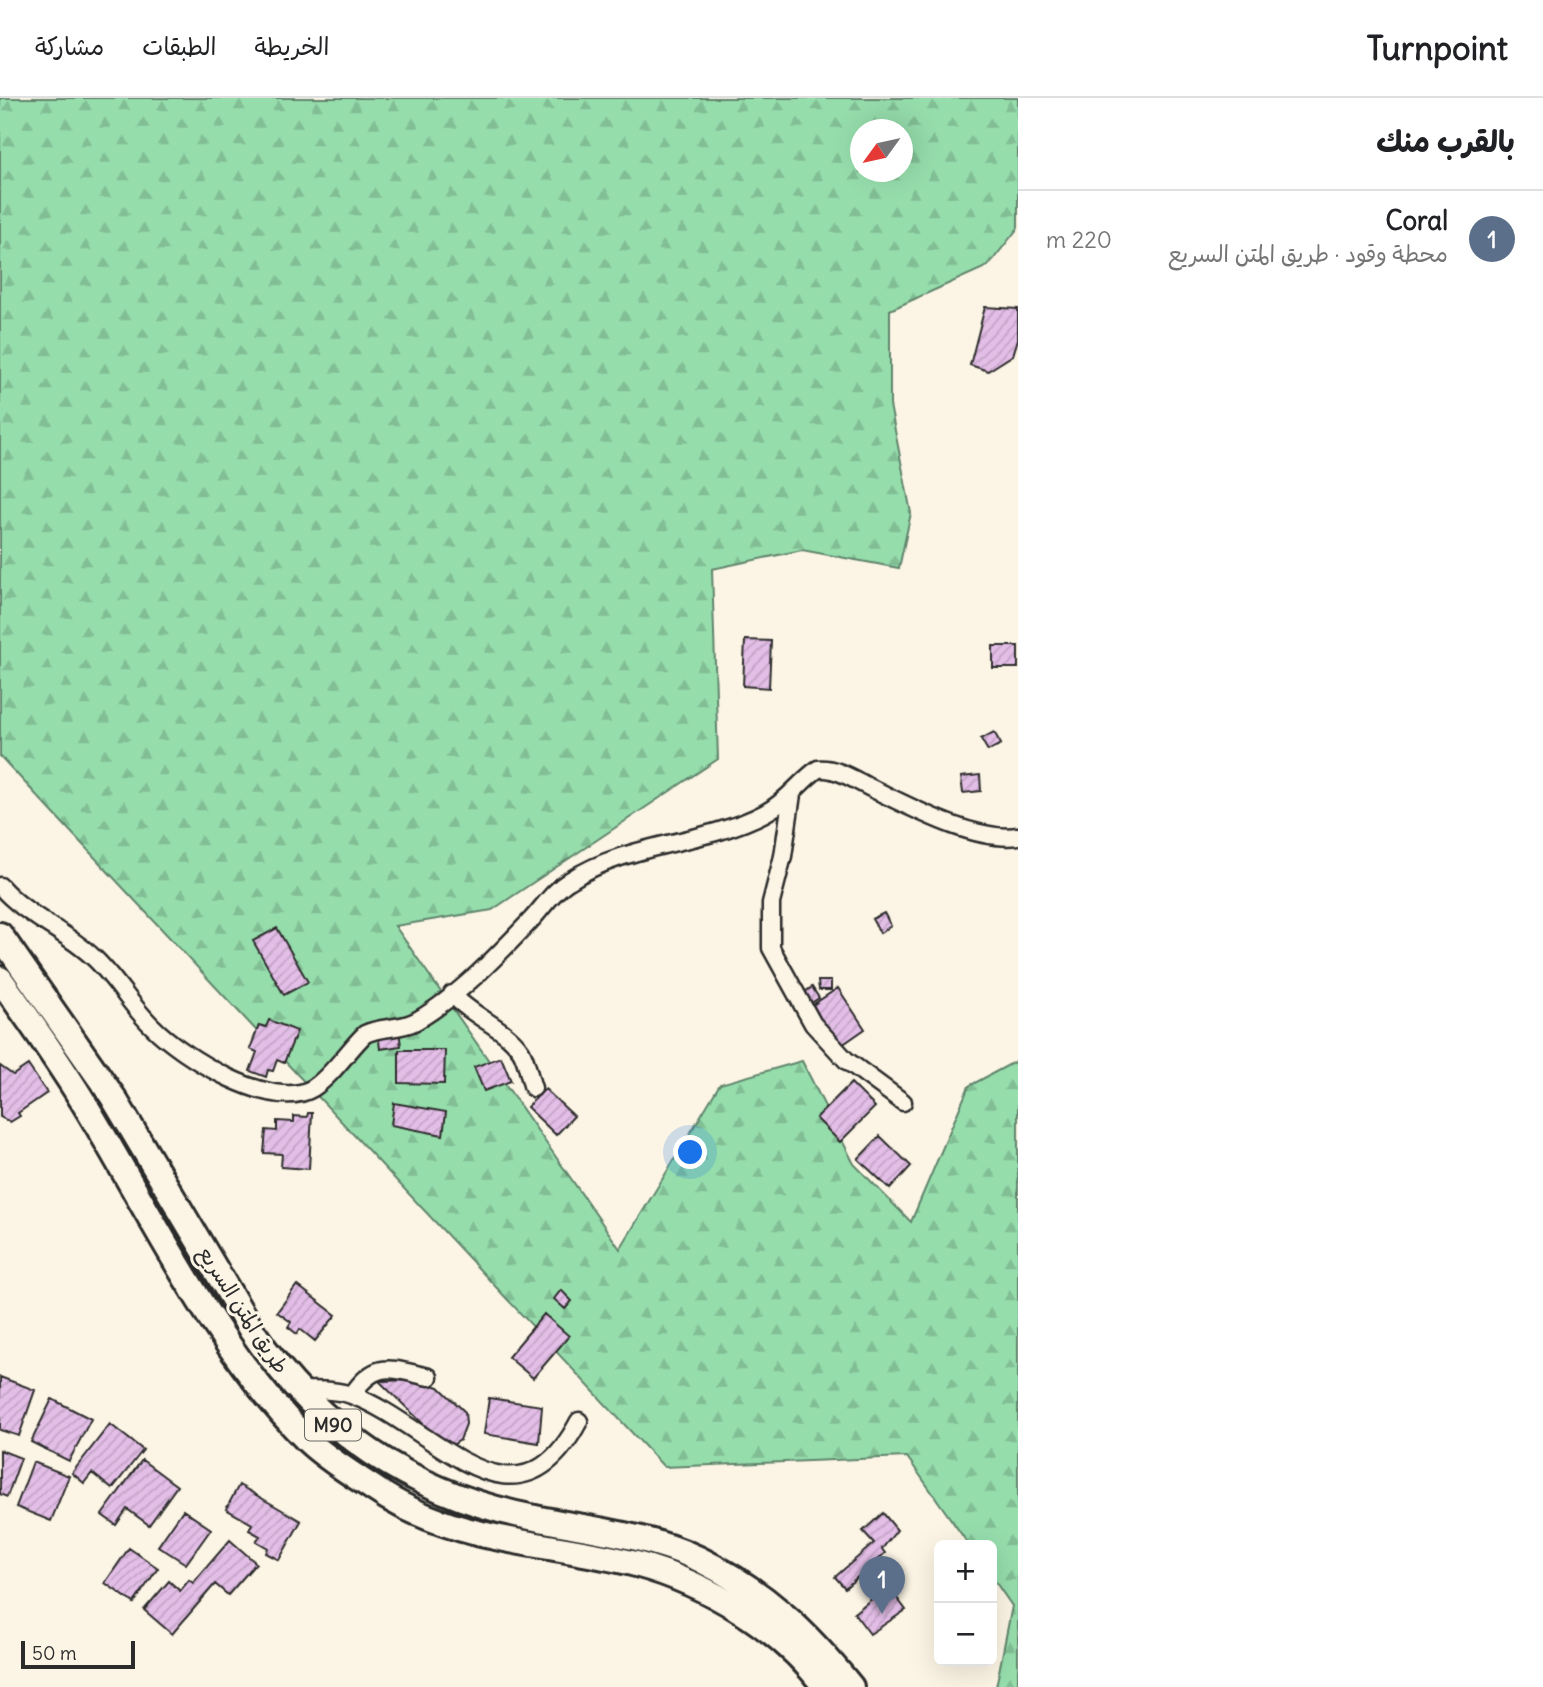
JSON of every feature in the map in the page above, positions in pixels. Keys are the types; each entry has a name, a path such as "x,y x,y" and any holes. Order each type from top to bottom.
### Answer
{"highway":[{"name":"طريق المتن السريع","path":"0,934 93,1066 238,1308 275,1363 330,1423 360,1446 428,1485 486,1508 581,1525 638,1539 696,1558 779,1608 816,1644 851,1687"},
{"name":"طريق المتن السريع","path":"0,979 78,1094 155,1229 253,1380 310,1443 377,1491 470,1534 637,1565 709,1592 765,1628 814,1672 825,1687"}],"street":[{"path":"0,886 22,908 91,955 151,1026 167,1039 216,1070 273,1095 301,1093 314,1087 365,1034 376,1028 414,1022 452,994 569,880 608,860 738,825 766,813 792,794 811,774 825,768 913,808 985,835 1018,836"},
{"path":"792,794 783,856 771,903 771,948 813,1024 846,1059 903,1102"},
{"path":"452,994 483,1021 506,1034 522,1053 533,1088"},
{"path":"352,1395 363,1378 383,1368 429,1377"},
{"path":"298,1391 328,1391 352,1395 460,1460 500,1476 521,1475 545,1466 568,1442 579,1421"}],"green space":[{"path":"0,98 1018,98 1018,228 988,266 890,310 890,405 911,513 899,568 802,550 712,569 718,759 492,910 395,926 620,1249 720,1084 802,1061 854,1164 911,1222 969,1086 1018,1060 1018,1687 996,1687 1012,1606 997,1584 997,1540 965,1540 907,1457 664,1467 0,756"}],"building":[{"path":"985,307 1018,309 1018,339 1013,355 988,371 970,365"},
{"path":"745,640 771,641 769,688 743,686"},
{"path":"993,646 1018,646 1018,668 993,668"},
{"path":"994,732 1001,744 988,751 981,739"},
{"path":"980,775 981,791 963,793 961,777"},
{"path":"884,913 891,926 880,933 872,919"},
{"path":"277,928 308,982 284,995 253,941"},
{"path":"818,981 831,981 831,990 819,990"},
{"path":"812,987 819,998 808,1005 802,994"},
{"path":"838,988 865,1029 839,1047 811,1006"},
{"path":"269,1020 297,1031 284,1063 277,1060 273,1071 268,1070 266,1077 250,1071 257,1052 250,1049 259,1025 266,1027"},
{"path":"399,1030 401,1046 380,1049 378,1033"},
{"path":"399,1050 445,1050 444,1084 399,1083"},
{"path":"501,1057 511,1081 484,1091 474,1067"},
{"path":"28,1065 47,1093 18,1113 20,1116 10,1122 0,1117 0,1066 13,1075"},
{"path":"851,1083 875,1107 840,1142 816,1118"},
{"path":"545,1089 574,1116 556,1135 527,1107"},
{"path":"394,1103 446,1112 443,1135 391,1125"},
{"path":"308,1113 312,1113 309,1169 281,1167 282,1154 264,1153 266,1130 277,1131 277,1121 294,1122 294,1116 307,1117"},
{"path":"880,1136 911,1166 890,1189 858,1159"},
{"path":"297,1285 336,1315 315,1341 300,1329 297,1334 288,1327 291,1322 277,1312"},
{"path":"561,1290 572,1301 565,1309 554,1299"},
{"path":"544,1314 569,1336 533,1378 508,1357"},
{"path":"0,1377 35,1390 19,1436 0,1430"},
{"path":"415,1380 439,1387 465,1412 466,1424 460,1440 448,1448 379,1381"},
{"path":"489,1398 542,1406 539,1443 484,1434"},
{"path":"52,1399 91,1419 69,1461 31,1442"},
{"path":"110,1424 143,1450 112,1489 92,1473 84,1483 72,1473"},
{"path":"0,1450 21,1458 7,1497 0,1494"},
{"path":"142,1460 177,1486 149,1525 127,1509 116,1525 102,1515"},
{"path":"33,1462 69,1476 51,1521 16,1507"},
{"path":"239,1485 301,1521 279,1560 266,1553 268,1548 256,1541 260,1536 249,1530 252,1524 226,1509"},
{"path":"183,1510 211,1529 186,1564 158,1546"},
{"path":"883,1513 897,1530 882,1549 885,1553 845,1588 835,1577 874,1543 863,1531"},
{"path":"230,1540 256,1563 228,1595 215,1584 172,1634 144,1610 169,1581 180,1591 189,1580 193,1583"},
{"path":"129,1548 158,1568 134,1603 105,1583"},
{"path":"888,1586 906,1610 870,1634 854,1613"}],"place":[{"name":"Coral","path":"882,1614"}]}
